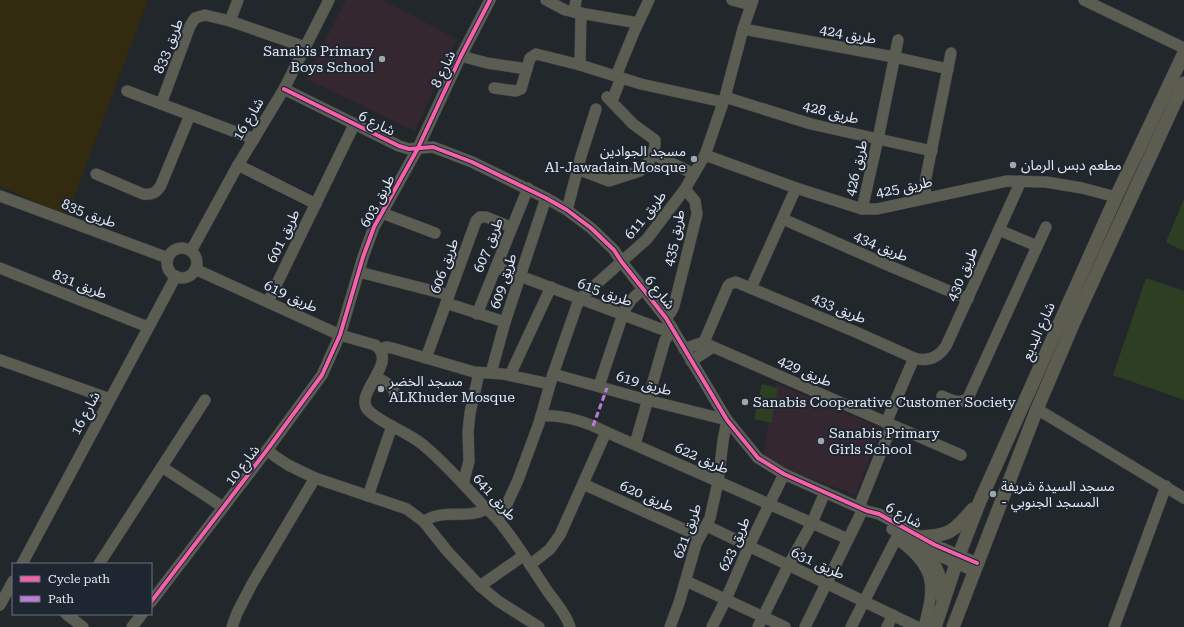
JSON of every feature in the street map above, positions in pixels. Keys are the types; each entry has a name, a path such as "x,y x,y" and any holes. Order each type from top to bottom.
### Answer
{"main road":[{"name":"شارع البديع","path":"935,627 957,559 980,501 1116,197 1184,53"},
{"name":"شارع البديع","path":"953,627 1037,409 1074,322 1183,85"},
{"path":"942,606 942,586 939,573 917,540 950,532 960,524 980,501"}],"street":[{"path":"230,21 238,0"},
{"name":"شارع 16","path":"191,251 238,165 284,88 329,0"},
{"name":"شارع 8","path":"418,148 461,56 490,0"},
{"path":"546,0 565,10 638,23"},
{"path":"576,0 580,65"},
{"path":"577,169 609,181 640,171 644,168 653,154 655,140 633,124 609,99 638,23 649,0"},
{"path":"732,0 752,2"},
{"path":"1084,0 1184,48"},
{"name":"طريق 611","path":"496,518 503,512 510,498 531,446 574,310 580,299 647,239 685,189 705,155 724,99 752,2"},
{"name":"طريق 833","path":"161,104 192,22 195,18 204,15 230,21 306,47"},
{"name":"طريق 424","path":"743,29 894,57 948,69"},
{"name":"طريق 426","path":"862,209 878,140 898,40"},
{"path":"926,198 925,182 951,53"},
{"name":"طريق 428","path":"527,69 531,56 536,54 580,65 641,84 724,99 811,124 932,151"},
{"path":"461,56 487,63 527,69 523,85 520,90 494,88"},
{"name":"شارع 6","path":"284,88 399,146 409,148 433,147 472,162 528,188 567,210 591,228 614,250 670,324 728,420 758,458 784,474 863,509 879,514 917,540 976,567"},
{"path":"126,91 254,139"},
{"path":"567,210 577,169 596,109"},
{"path":"96,174 143,194 154,193 161,185 190,115"},
{"name":"طريق 601","path":"268,302 354,124"},
{"name":"طريق 603","path":"340,335 368,242 382,213 418,148"},
{"path":"653,154 694,174"},
{"name":"طريق 425","path":"705,155 796,188 862,209 877,209 1000,182 1021,181 1046,182 1082,188 1116,197"},
{"name":"طريق 601","path":"238,165 316,204"},
{"name":"طريق 430","path":"914,358 923,360 932,358 943,350 968,299 1021,181"},
{"name":"طريق 607","path":"477,314 528,188"},
{"path":"751,288 796,188"},
{"name":"طريق 435","path":"635,444 670,324 671,312 674,306 697,214 695,201 685,189"},
{"name":"طريق 835","path":"0,196 168,258"},
{"name":"طريق 609","path":"463,484 468,461 468,432 470,413 505,322 546,198"},
{"path":"382,213 436,233"},
{"name":"طريق 606","path":"426,358 476,221 480,217 486,217 512,227"},
{"name":"طريق 434","path":"783,219 968,299"},
{"path":"942,396 958,402 962,402 968,398 1046,227"},
{"path":"999,230 1037,246"},
{"path":"182,248 191,251 197,261 195,269 189,276 180,278 172,274 168,267 168,258 173,251 182,248"},
{"name":"طريق 615","path":"496,267 661,329 666,329 670,324"},
{"name":"طريق 831","path":"0,268 148,327"},
{"name":"طريق 619","path":"195,269 340,335 378,348 389,347 485,373 552,379 599,386 647,400 728,420"},
{"path":"358,272 448,299 477,314 505,322"},
{"name":"شارع 16","path":"23,563 176,276"},
{"name":"طريق 433","path":"709,344 728,286 736,282 914,358"},
{"path":"510,375 551,287"},
{"path":"599,386 623,315 628,304 643,289"},
{"name":"شارع 10","path":"152,601 322,375 340,335"},
{"path":"684,349 709,344"},
{"path":"691,361 709,344"},
{"name":"طريق 429","path":"709,344 961,455"},
{"path":"378,348 383,360 376,377 394,389 395,398"},
{"path":"805,627 863,509 889,424 914,358"},
{"path":"0,360 110,399"},
{"name":"طريق 641","path":"376,377 364,402 366,408 370,412 414,437 423,444 496,518 530,565 570,627"},
{"path":"100,563 205,400"},
{"path":"1037,409 1184,498"},
{"name":"طريق 622","path":"541,416 556,416 586,423 848,539"},
{"name":"طريق 621","path":"670,627 686,581 699,536 707,526 710,518 718,482 723,441 728,420"},
{"path":"368,496 389,424"},
{"path":"530,565 550,549 557,540 606,432"},
{"name":"شارع 10","path":"267,450 276,458 315,478 407,509 416,514 448,552 480,586 498,601 539,627"},
{"path":"162,467 223,507"},
{"name":"طريق 623","path":"712,627 769,503 784,474"},
{"path":"232,627 237,613 252,584 315,478"},
{"name":"طريق 620","path":"583,484 699,536"},
{"path":"1114,627 1166,486"},
{"path":"761,622 788,566 812,523 825,492"},
{"path":"424,522 433,517 476,513 486,509"},
{"name":"شارع 6","path":"863,509 898,536 917,540"},
{"name":"طريق 631","path":"707,526 917,627"},
{"path":"852,627 898,536 920,558 930,579 931,598 924,627"},
{"path":"480,586 523,556"},
{"path":"686,581 726,599 761,622 785,627"},
{"path":"0,605 12,583"},
{"path":"67,615 83,627"},
{"path":"132,627 141,615"},
{"path":"887,627 893,615"}],"shaded area":[{"name":"Sanabis Primary Boys School","path":"346,0 382,0 457,39 415,131 306,79"},
{"name":"Sanabis Primary Girls School","path":"776,383 881,428 855,495 797,473 763,457"}],"green space":[{"path":"1184,199 1184,251 1166,242"},
{"path":"1146,278 1184,291 1184,400 1113,375"},
{"path":"762,384 778,388 771,423 754,419"}],"sand":[{"path":"0,0 148,0 67,216 0,186"}],"marked path":[{"path":"593,426 607,388"}],"cycle path":[{"path":"152,601 322,375 340,335 363,257 374,227 418,148 461,56 490,0"},
{"path":"284,89 399,146 409,149 433,147 472,162 546,198 567,210 591,228 614,250 666,318 727,420 758,458 784,474 867,511 879,514 935,545 977,563"}],"place":[{"name":"Sanabis Primary Boys School","path":"382,59"},
{"name":"مسجد الجوادين Al-Jawadain Mosque","path":"694,159"},
{"name":"مطعم دبس الرمان","path":"1013,165"},
{"name":"مسجد الخضر ALKhuder Mosque","path":"381,389"},
{"name":"Sanabis Cooperative Customer Society","path":"745,402"},
{"name":"Sanabis Primary Girls School","path":"821,441"},
{"name":"مسجد السيدة شريفة - المسجد الجنوبي","path":"993,494"}]}
